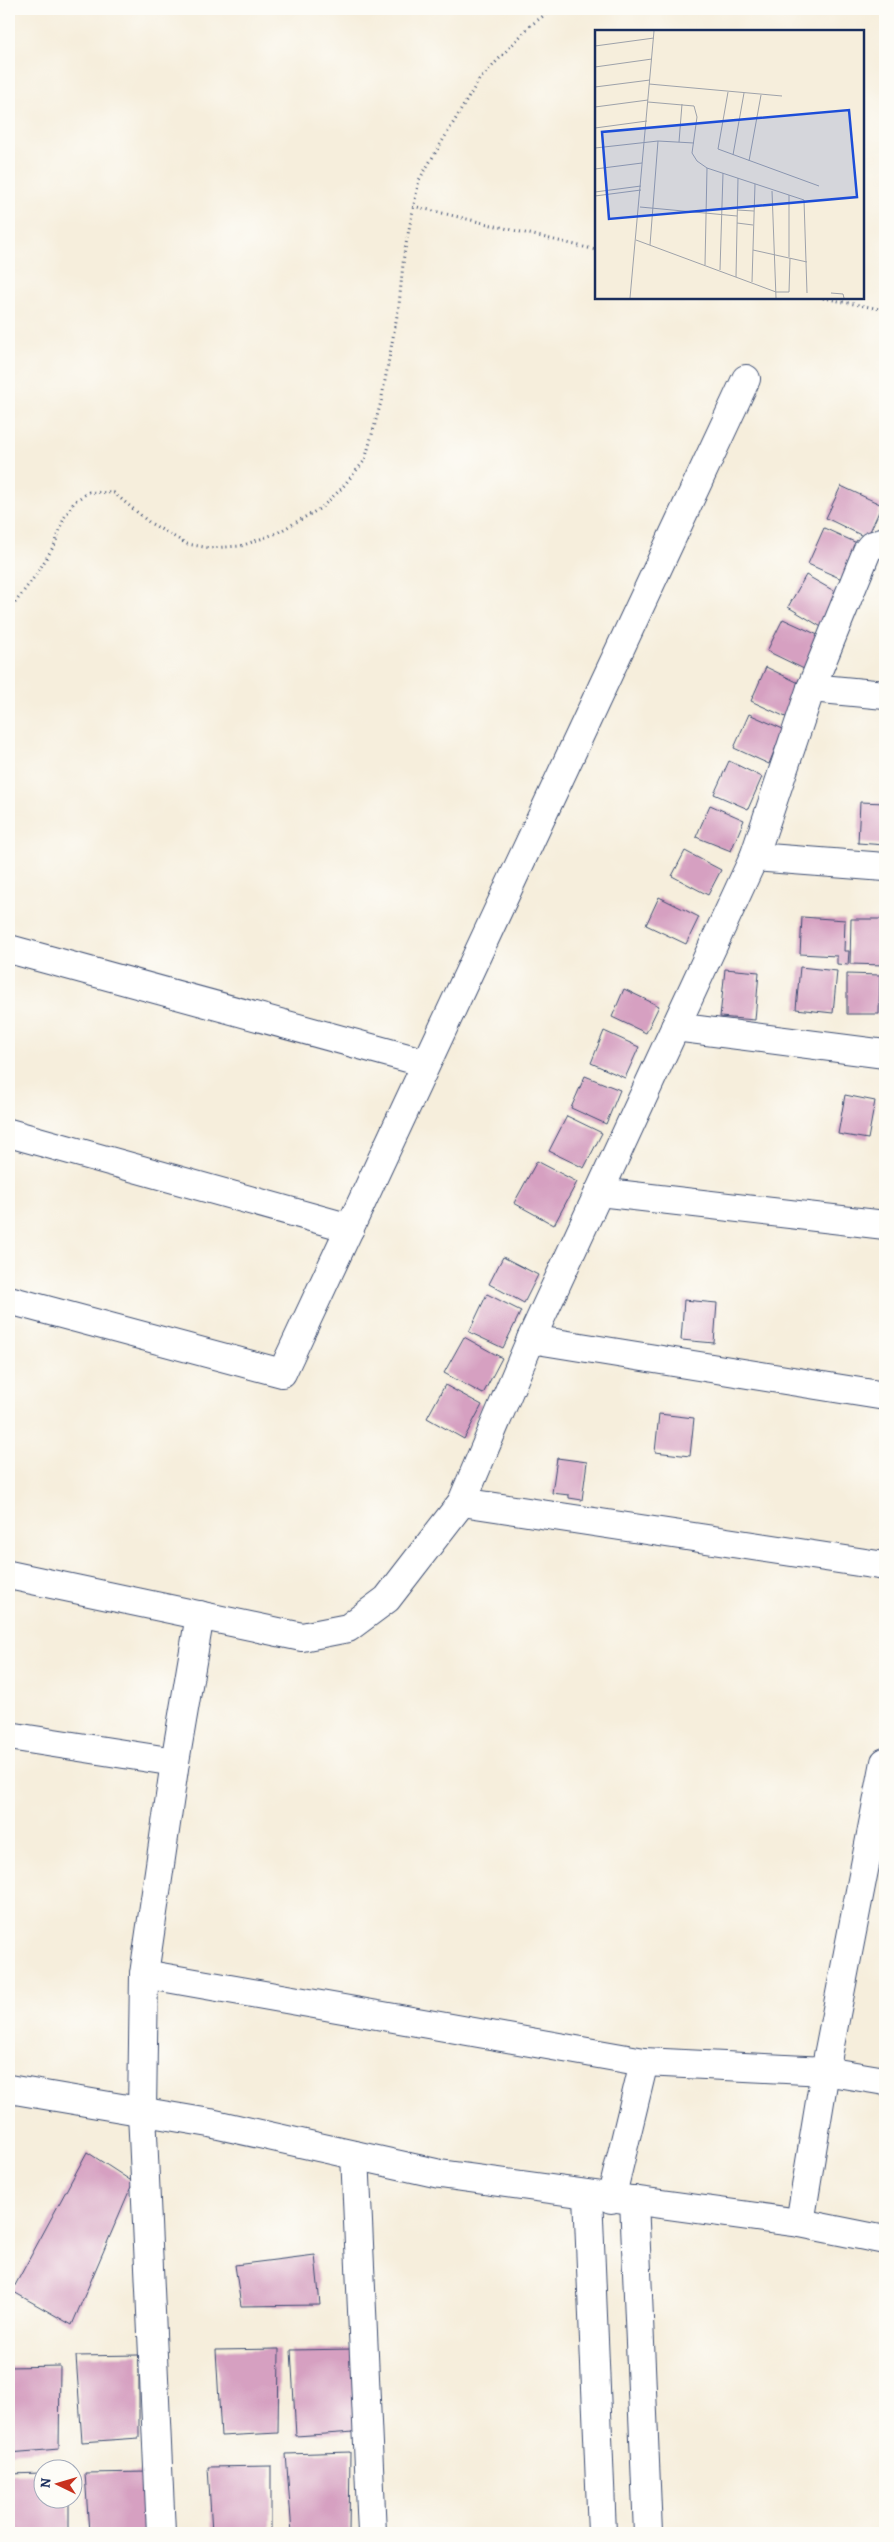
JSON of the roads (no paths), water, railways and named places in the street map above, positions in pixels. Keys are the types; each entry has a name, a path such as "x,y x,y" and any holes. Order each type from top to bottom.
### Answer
{"street":[{"path":"9,1300 282,1373 746,379"},
{"path":"9,1575 302,1637 348,1628 387,1599 462,1502 531,1339 754,857 811,688 867,551 871,546 885,541"},
{"path":"811,688 885,695"},
{"path":"754,857 885,867"},
{"path":"9,949 426,1063"},
{"path":"675,1027 885,1054"},
{"path":"9,1133 350,1228"},
{"path":"599,1192 885,1225"},
{"path":"531,1339 885,1396"},
{"path":"462,1502 885,1566"},
{"path":"161,2533 142,2112 144,1974 175,1762 200,1615"},
{"path":"9,1736 175,1762"},
{"path":"800,2223 825,2070 885,1762"},
{"path":"144,1974 644,2062 825,2070 885,2081"},
{"path":"602,2533 611,2198 644,2062"},
{"path":"9,2089 210,2123 440,2174 800,2223 885,2240"},
{"path":"355,2155 372,2533"},
{"path":"611,2198 648,2533"}]}
